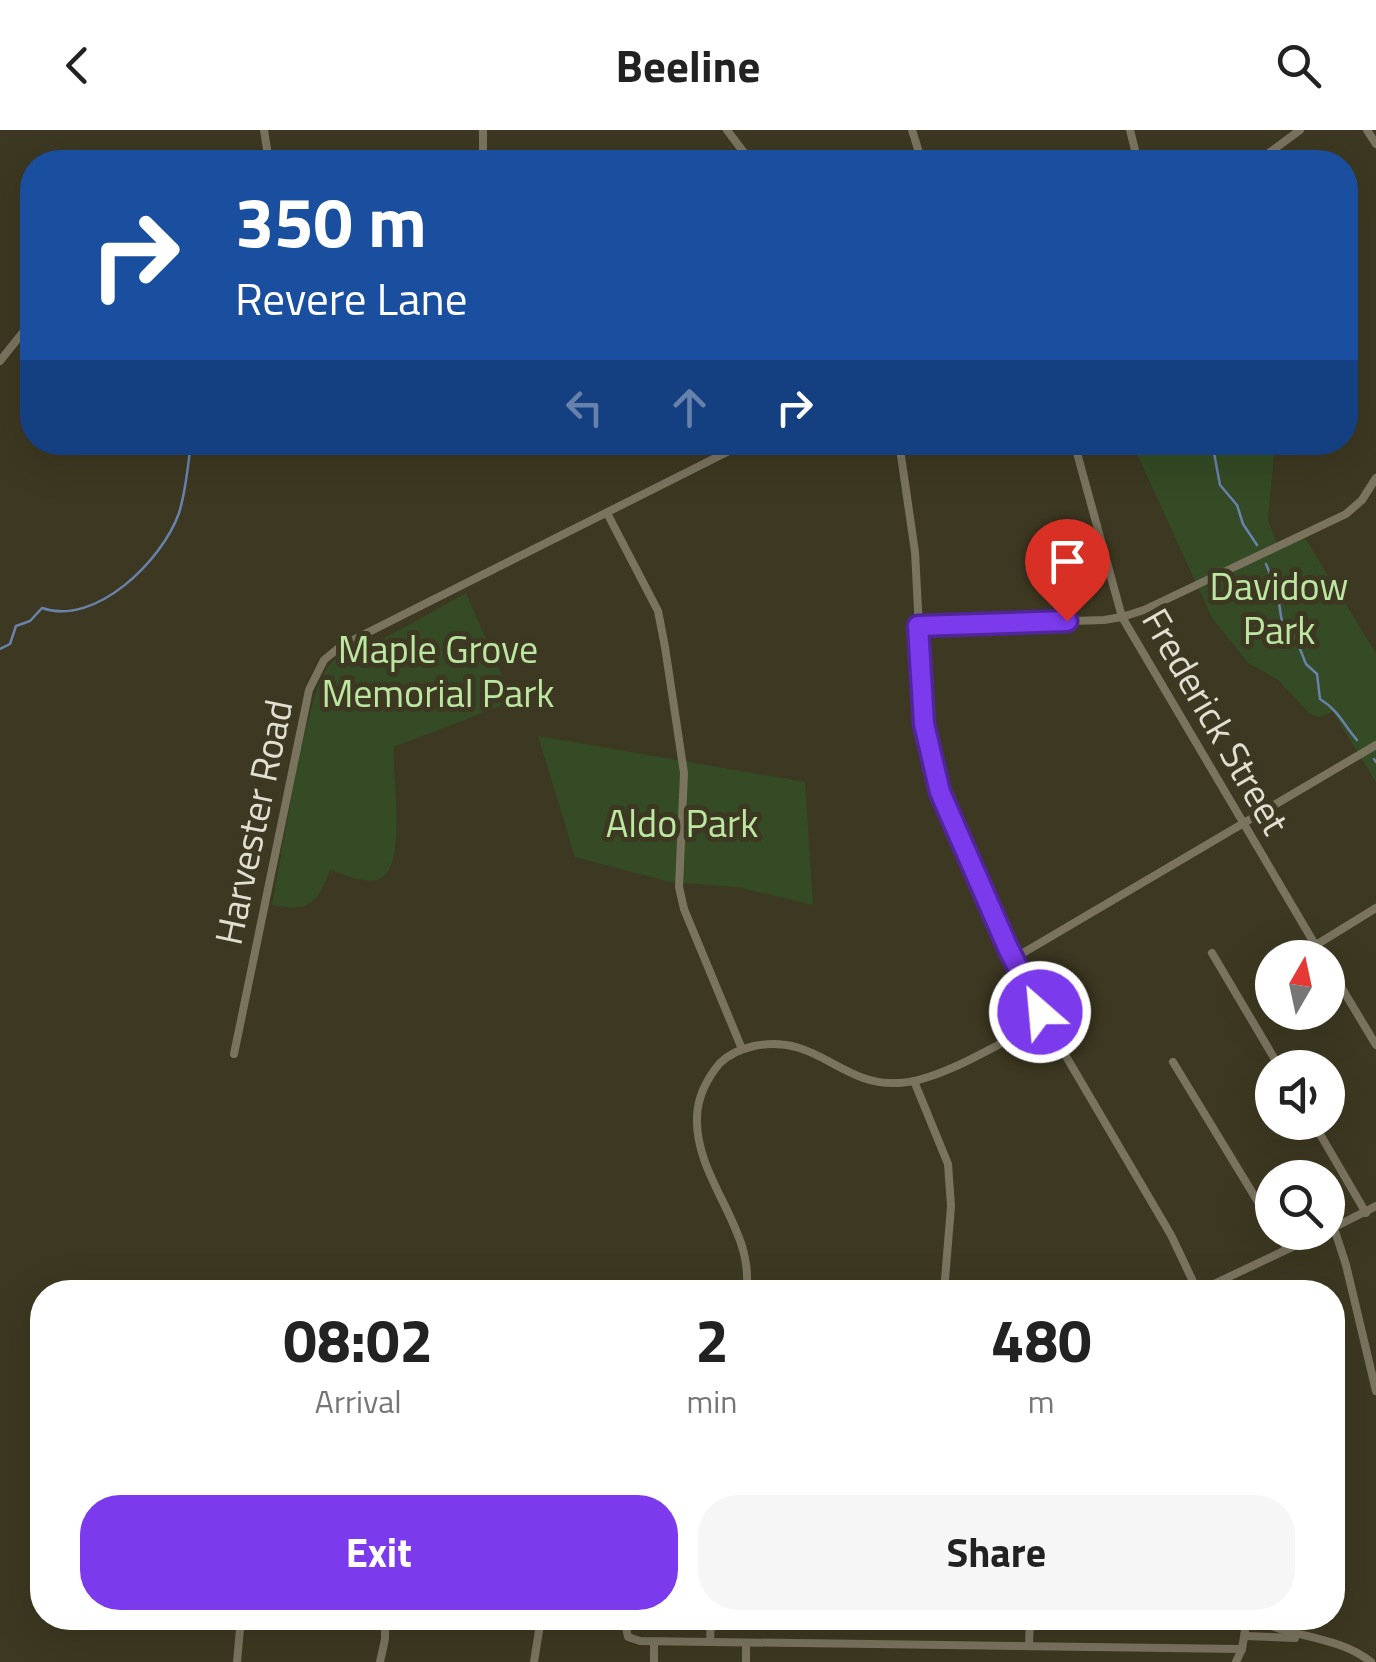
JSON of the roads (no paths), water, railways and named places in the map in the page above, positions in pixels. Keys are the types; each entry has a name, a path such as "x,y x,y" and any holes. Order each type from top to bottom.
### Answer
{"street":[{"path":"1273,150 1300,130"},
{"path":"1366,130 1376,144"},
{"path":"0,361 20,336"},
{"name":"Harvester Road","path":"234,1054 308,690 316,672 341,646 721,455"},
{"path":"901,455 912,527 924,724 940,792 1013,959 1171,1235 1192,1280"},
{"name":"Frederick Street","path":"1078,455 1122,617 1312,940"},
{"path":"918,626 1122,617 1144,610 1346,514 1362,500 1376,478"},
{"path":"608,512 658,611 684,773 679,888 684,910 742,1049"},
{"path":"1013,959 1376,745"},
{"path":"1325,940 1376,908"},
{"path":"1212,952 1269,1050"},
{"path":"1345,993 1376,1045"},
{"path":"747,1280 748,1264 708,1166 696,1117 698,1101 708,1080 727,1057 742,1049 781,1042 814,1051 856,1076 876,1082 914,1081 937,1074 1045,1020"},
{"path":"1173,1062 1255,1197"},
{"path":"914,1081 948,1164 951,1206 945,1280"},
{"path":"1323,1140 1366,1213"},
{"path":"1345,1222 1376,1206"},
{"path":"1223,1280 1285,1250"},
{"path":"1339,1250 1346,1264 1376,1390"},
{"path":"237,1662 240,1630"},
{"path":"380,1662 386,1630"},
{"path":"534,1662 539,1630"},
{"path":"627,1630 628,1636 654,1642 1242,1648"},
{"path":"710,1630 710,1640"},
{"path":"1029,1646 1030,1630"},
{"path":"1236,1662 1247,1630"},
{"path":"1284,1630 1352,1649 1371,1662"},
{"path":"1245,1636 1304,1637"},
{"path":"654,1642 654,1662"},
{"path":"746,1643 746,1662"}],"waterway":[{"path":"0,649 10,644 16,626 30,621 42,608 83,608 124,586 142,569 158,551 179,513 189,455"},
{"path":"1214,455 1220,485 1237,505 1243,524 1257,545"},
{"path":"1266,564 1277,591 1282,622 1296,639 1306,664 1317,674 1320,699 1357,740"}],"park label":[{"name":"Davidow Park","path":"1279,608"},
{"name":"Maple Grove Memorial Park","path":"438,671"},
{"name":"Aldo Park","path":"682,823"}]}
